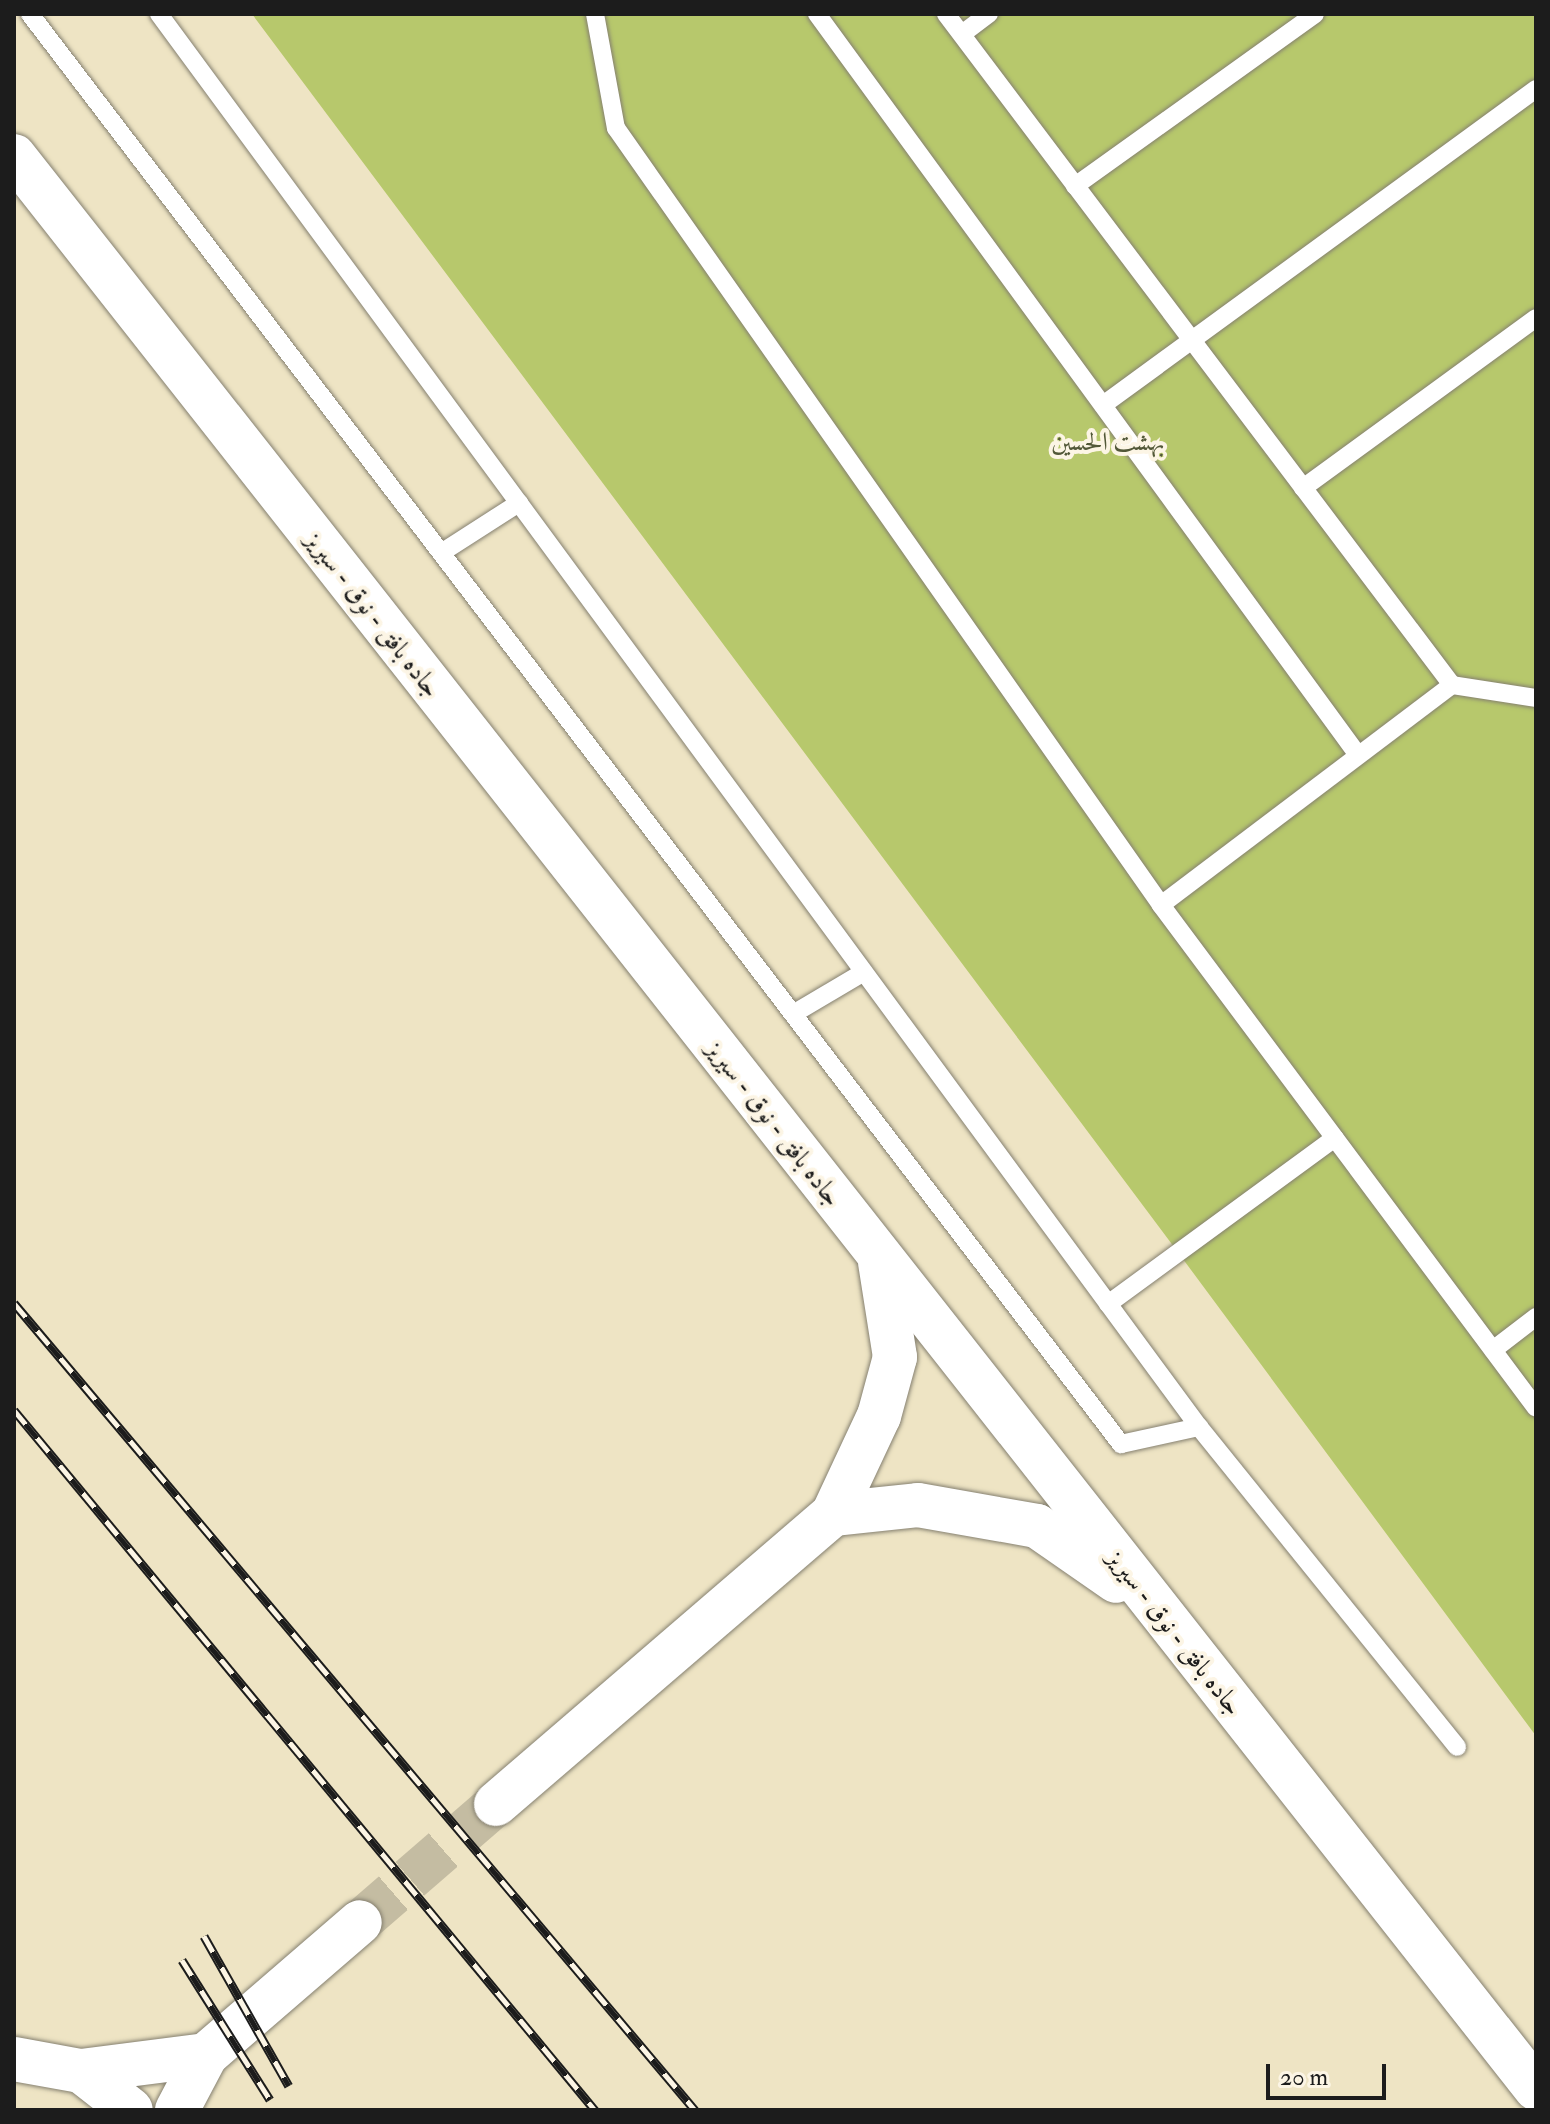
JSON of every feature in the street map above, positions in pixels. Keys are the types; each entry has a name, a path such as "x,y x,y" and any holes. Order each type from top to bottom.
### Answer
{"main road":[{"name":"جاده بافق - نوق - سیریز","path":"14,156 880,1260 1536,2089"},
{"path":"496,1804 833,1514 879,1416 895,1357 880,1260"},
{"path":"833,1514 918,1505 1037,1526 1154,1607"},
{"path":"177,2110 206,2055 360,1922"},
{"path":"18,2053 81,2071 131,2110"},
{"path":"81,2071 206,2055"}],"lane":[{"path":"30,14 1121,1444 1199,1427"},
{"path":"159,14 1199,1427 1457,1747"},
{"path":"595,14 616,128 1161,905 1536,1408"},
{"path":"817,14 1358,755"},
{"path":"946,14 1452,685 1536,698"},
{"path":"962,34 989,14"},
{"path":"1075,186 1315,14"},
{"path":"1103,405 1536,89"},
{"path":"1303,488 1536,318"},
{"path":"441,553 519,503"},
{"path":"1161,905 1452,685"},
{"path":"793,1014 864,972"},
{"path":"1108,1304 1335,1138"},
{"path":"1493,1350 1536,1317"}],"green space":[{"name":"بهشت الحسین","path":"252,14 1536,14 1536,1736 1177,1251"}],"tunnel":[{"path":"360,1922 496,1804"}],"railway":[{"path":"14,1303 695,2110"},
{"path":"14,1410 595,2110"},
{"path":"204,1936 289,2086"},
{"path":"182,1960 270,2100"}]}
